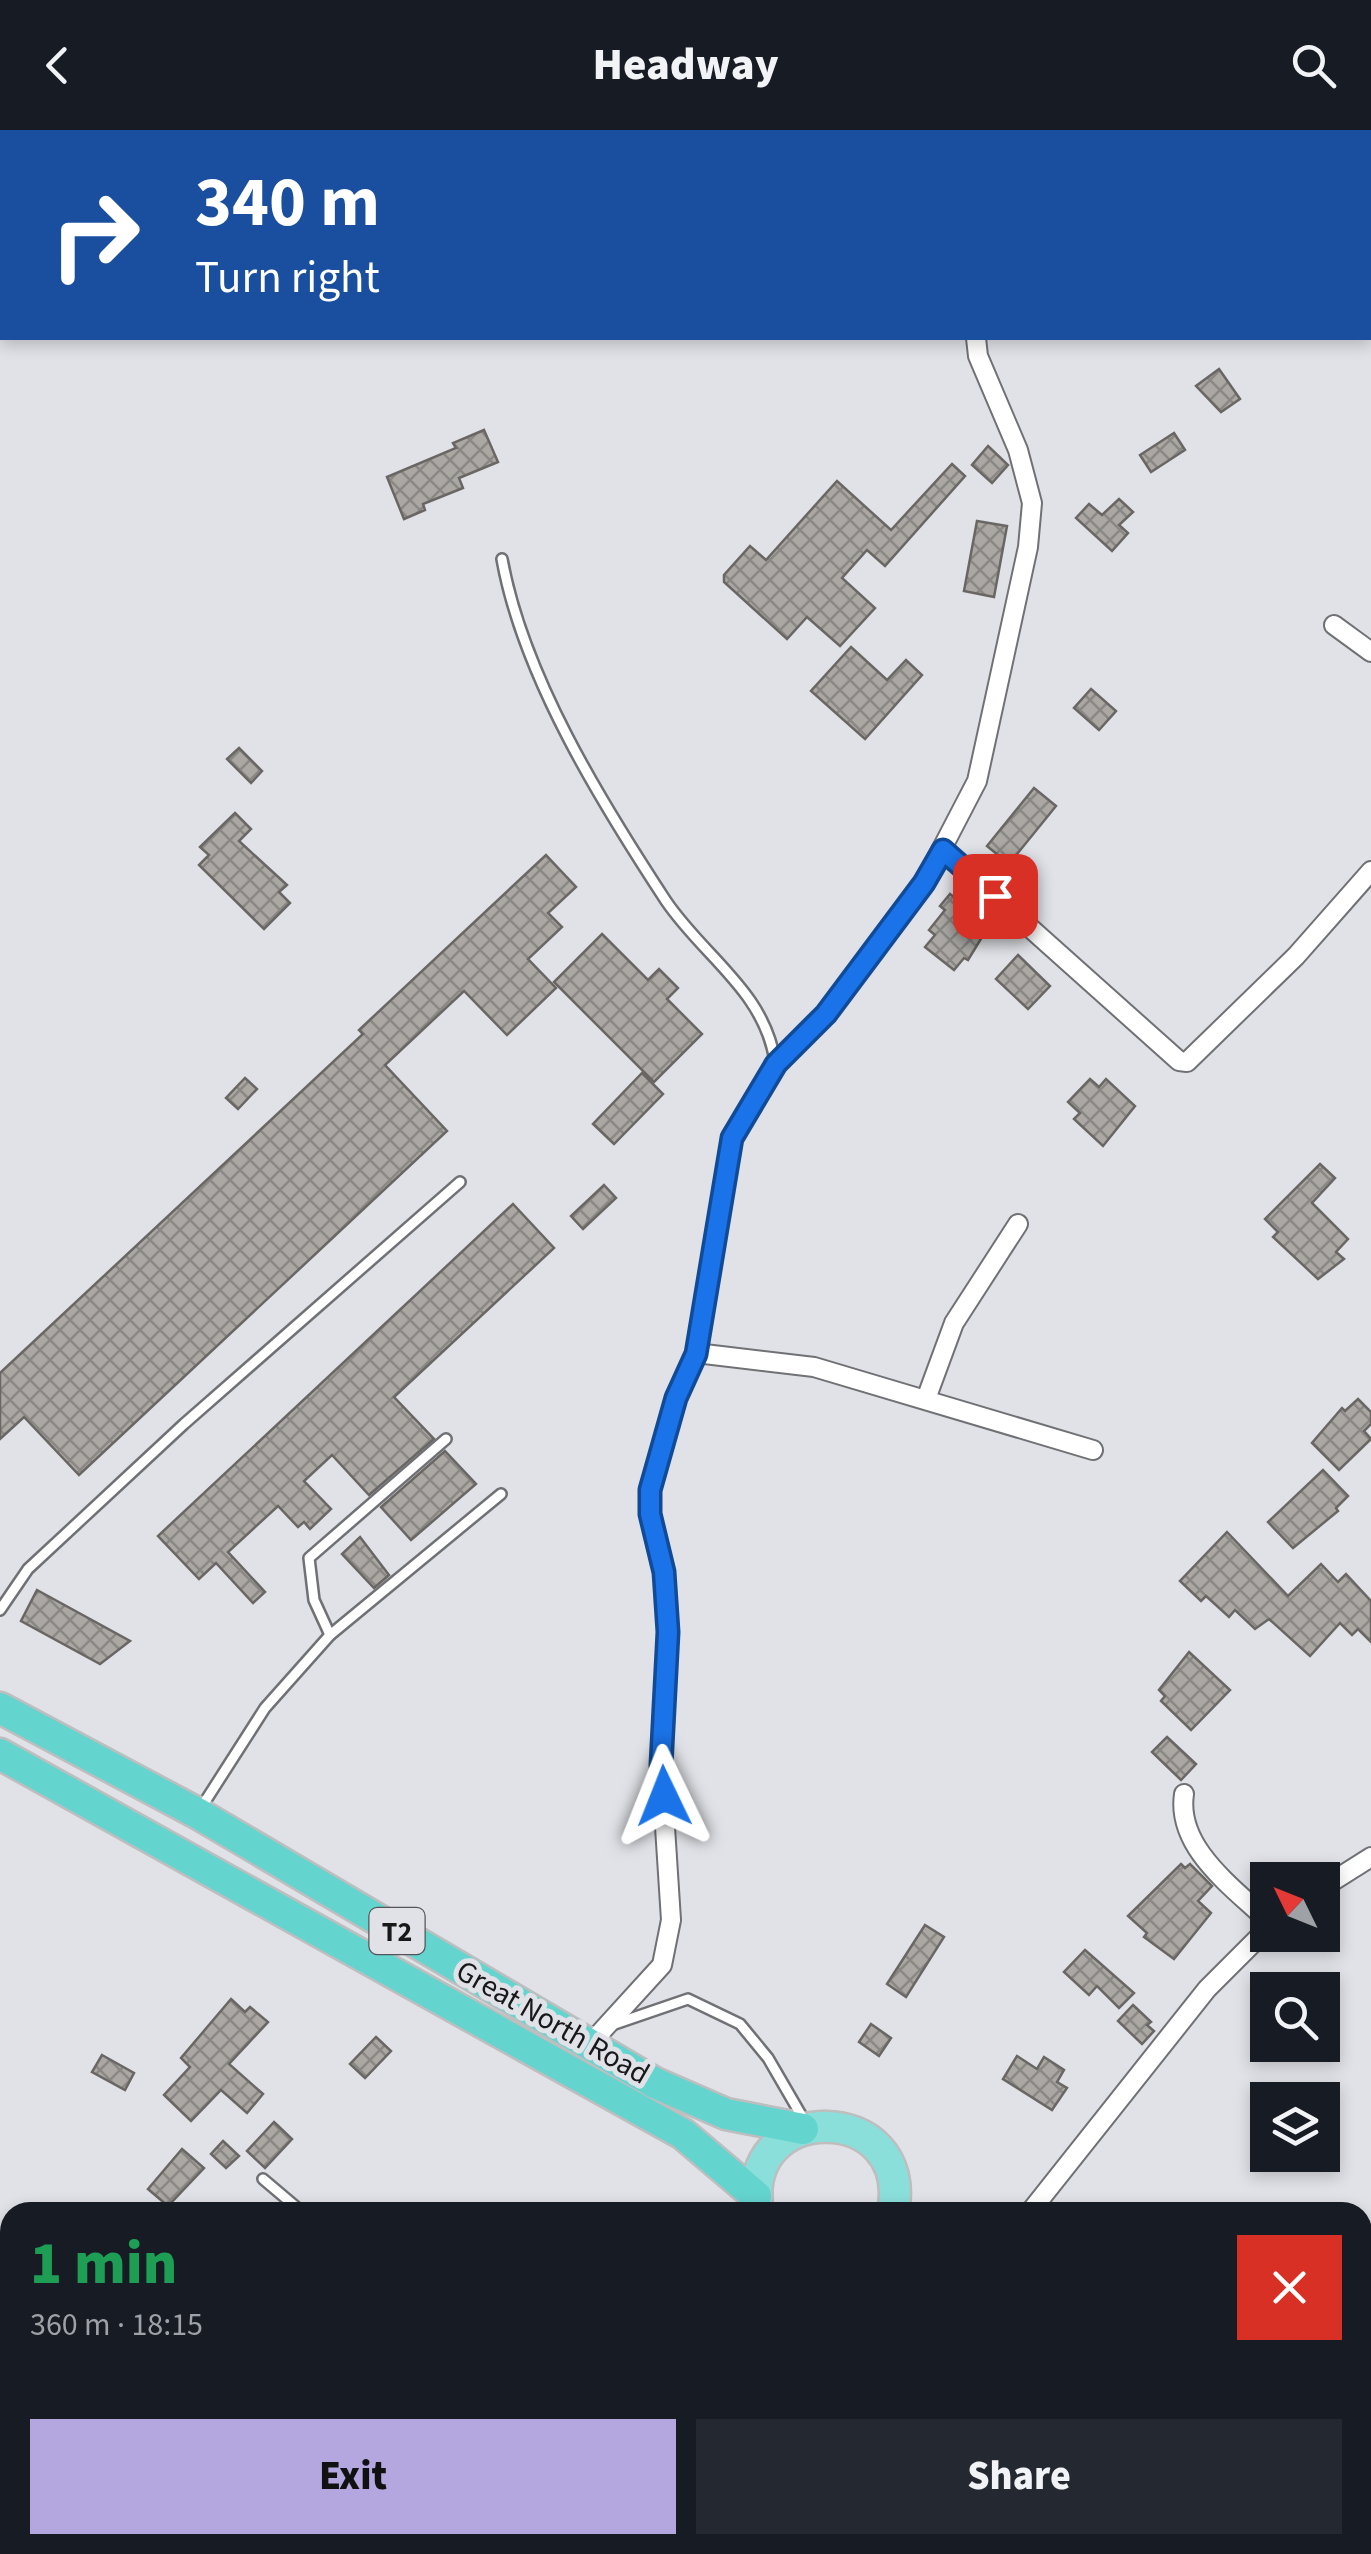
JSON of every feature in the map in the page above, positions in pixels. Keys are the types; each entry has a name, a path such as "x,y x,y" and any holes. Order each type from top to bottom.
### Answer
{"highway":[{"name":"Great North Road","path":"0,1708 198,1813 597,2036 656,2083 726,2114 806,2129"},
{"name":"Great North Road","path":"0,1754 683,2134 755,2202"}],"main road":[{"path":"757,2202 768,2155 806,2129 837,2126 864,2136 884,2156 910,2202"},
{"path":"892,2174 893,2202"}],"street":[{"path":"597,2036 662,1965 671,1920 661,1765 668,1632 664,1572 650,1514 650,1490 676,1398 696,1354 732,1138 776,1064 826,1014 924,883 977,781 1028,547 1032,503 1018,450 978,356 976,340"},
{"path":"1334,625 1371,652"},
{"path":"943,850 1178,1061 1187,1062 1296,956 1371,871"},
{"path":"926,1399 954,1323 1018,1224"},
{"path":"696,1354 814,1367 1093,1450"},
{"path":"1184,1794 1181,1814 1191,1839 1250,1905"},
{"path":"1340,1877 1371,1858"},
{"path":"1038,2202 1207,1989 1250,1943"}],"lane":[{"path":"502,559 511,605 530,657 580,754 668,904 750,994 771,1034 776,1064"},
{"path":"0,1610 28,1569 184,1424 460,1182"},
{"path":"330,1636 314,1600 309,1558 446,1439"},
{"path":"198,1813 265,1708 330,1636 501,1494"},
{"path":"597,2036 688,1999 740,2024 768,2058 806,2129"},
{"path":"264,2179 290,2202"}],"building":[{"path":"1219,369 1240,399 1221,412 1196,386"},
{"path":"484,430 498,462 459,478 463,488 423,504 425,510 404,519 387,477 456,448 453,443"},
{"path":"1174,433 1185,450 1151,472 1140,455"},
{"path":"988,446 1008,465 992,483 972,465"},
{"path":"952,464 965,476 885,566 867,550 842,578 875,608 840,646 807,617 787,639 724,582 724,575 750,546 766,560 837,481 891,530"},
{"path":"1119,499 1133,512 1119,525 1128,533 1112,551 1076,518 1089,504 1102,515"},
{"path":"977,521 1007,526 994,597 964,591"},
{"path":"851,647 887,680 906,660 922,675 865,739 811,691"},
{"path":"1091,689 1116,711 1099,730 1074,708"},
{"path":"239,748 262,771 251,783 227,759"},
{"path":"1034,788 1056,806 1009,864 987,846"},
{"path":"235,813 251,829 239,841 287,885 279,892 290,903 264,929 199,865 209,855 200,847"},
{"path":"546,855 576,887 548,913 562,927 528,959 556,988 507,1035 464,991 385,1065 447,1131 79,1475 24,1417 0,1439 0,1373 363,1034 359,1030"},
{"path":"950,894 990,924 968,960 964,958 954,970 925,947 935,935 929,930 945,910 940,906"},
{"path":"602,934 648,980 659,969 678,988 667,999 702,1034 654,1082 554,982"},
{"path":"1018,955 1050,986 1028,1009 996,979"},
{"path":"642,1073 663,1094 614,1144 593,1124"},
{"path":"245,1078 257,1089 238,1109 226,1098"},
{"path":"1090,1079 1099,1087 1106,1079 1135,1106 1103,1146 1074,1119 1080,1113 1068,1102"},
{"path":"1320,1164 1335,1178 1312,1203 1348,1239 1336,1252 1344,1259 1318,1279 1273,1237 1278,1232 1265,1219"},
{"path":"604,1185 616,1198 583,1229 571,1216"},
{"path":"513,1204 554,1248 394,1397 434,1439 369,1495 332,1455 304,1481 331,1509 310,1529 304,1522 298,1527 278,1506 228,1552 265,1592 253,1603 216,1563 199,1579 158,1536"},
{"path":"1358,1399 1371,1412 1371,1424 1364,1431 1371,1439 1339,1470 1312,1443 1342,1408 1345,1411"},
{"path":"445,1451 476,1484 411,1540 381,1507"},
{"path":"1323,1470 1348,1496 1336,1508 1338,1511 1293,1548 1268,1522"},
{"path":"1227,1532 1288,1596 1321,1564 1338,1582 1346,1574 1371,1601 1371,1642 1358,1629 1352,1635 1340,1623 1310,1656 1269,1619 1255,1629 1235,1610 1229,1617 1206,1596 1201,1601 1180,1581"},
{"path":"360,1537 389,1575 374,1588 342,1554"},
{"path":"37,1590 130,1641 100,1664 21,1621"},
{"path":"1189,1652 1230,1690 1191,1730 1161,1701 1165,1696 1159,1690"},
{"path":"1167,1737 1196,1764 1181,1780 1152,1752"},
{"path":"1181,1864 1185,1868 1190,1864 1212,1886 1198,1901 1211,1913 1174,1959 1144,1937 1147,1933 1128,1916"},
{"path":"925,1925 944,1937 906,1997 887,1984"},
{"path":"1085,1950 1134,1993 1119,2008 1097,1986 1089,1995 1064,1972"},
{"path":"231,1999 245,2012 250,2007 268,2022 229,2064 263,2094 247,2113 221,2090 191,2121 164,2095 190,2067 181,2058"},
{"path":"1133,2005 1151,2022 1147,2025 1154,2031 1142,2044 1118,2021"},
{"path":"871,2024 891,2038 879,2056 859,2042"},
{"path":"376,2037 391,2051 365,2078 350,2064"},
{"path":"102,2055 134,2073 125,2090 92,2072"},
{"path":"1017,2056 1037,2069 1044,2057 1064,2070 1057,2082 1067,2088 1052,2110 1003,2079"},
{"path":"274,2122 292,2139 265,2168 247,2151"},
{"path":"223,2141 239,2156 226,2168 211,2154"},
{"path":"182,2149 204,2168 172,2202 163,2202 148,2189"}],"route":[{"path":"664,1796 661,1765 668,1632 664,1572 650,1514 650,1490 676,1398 696,1354 722,1175 732,1138 776,1064 826,1014 924,883 943,850 995,896"}]}
